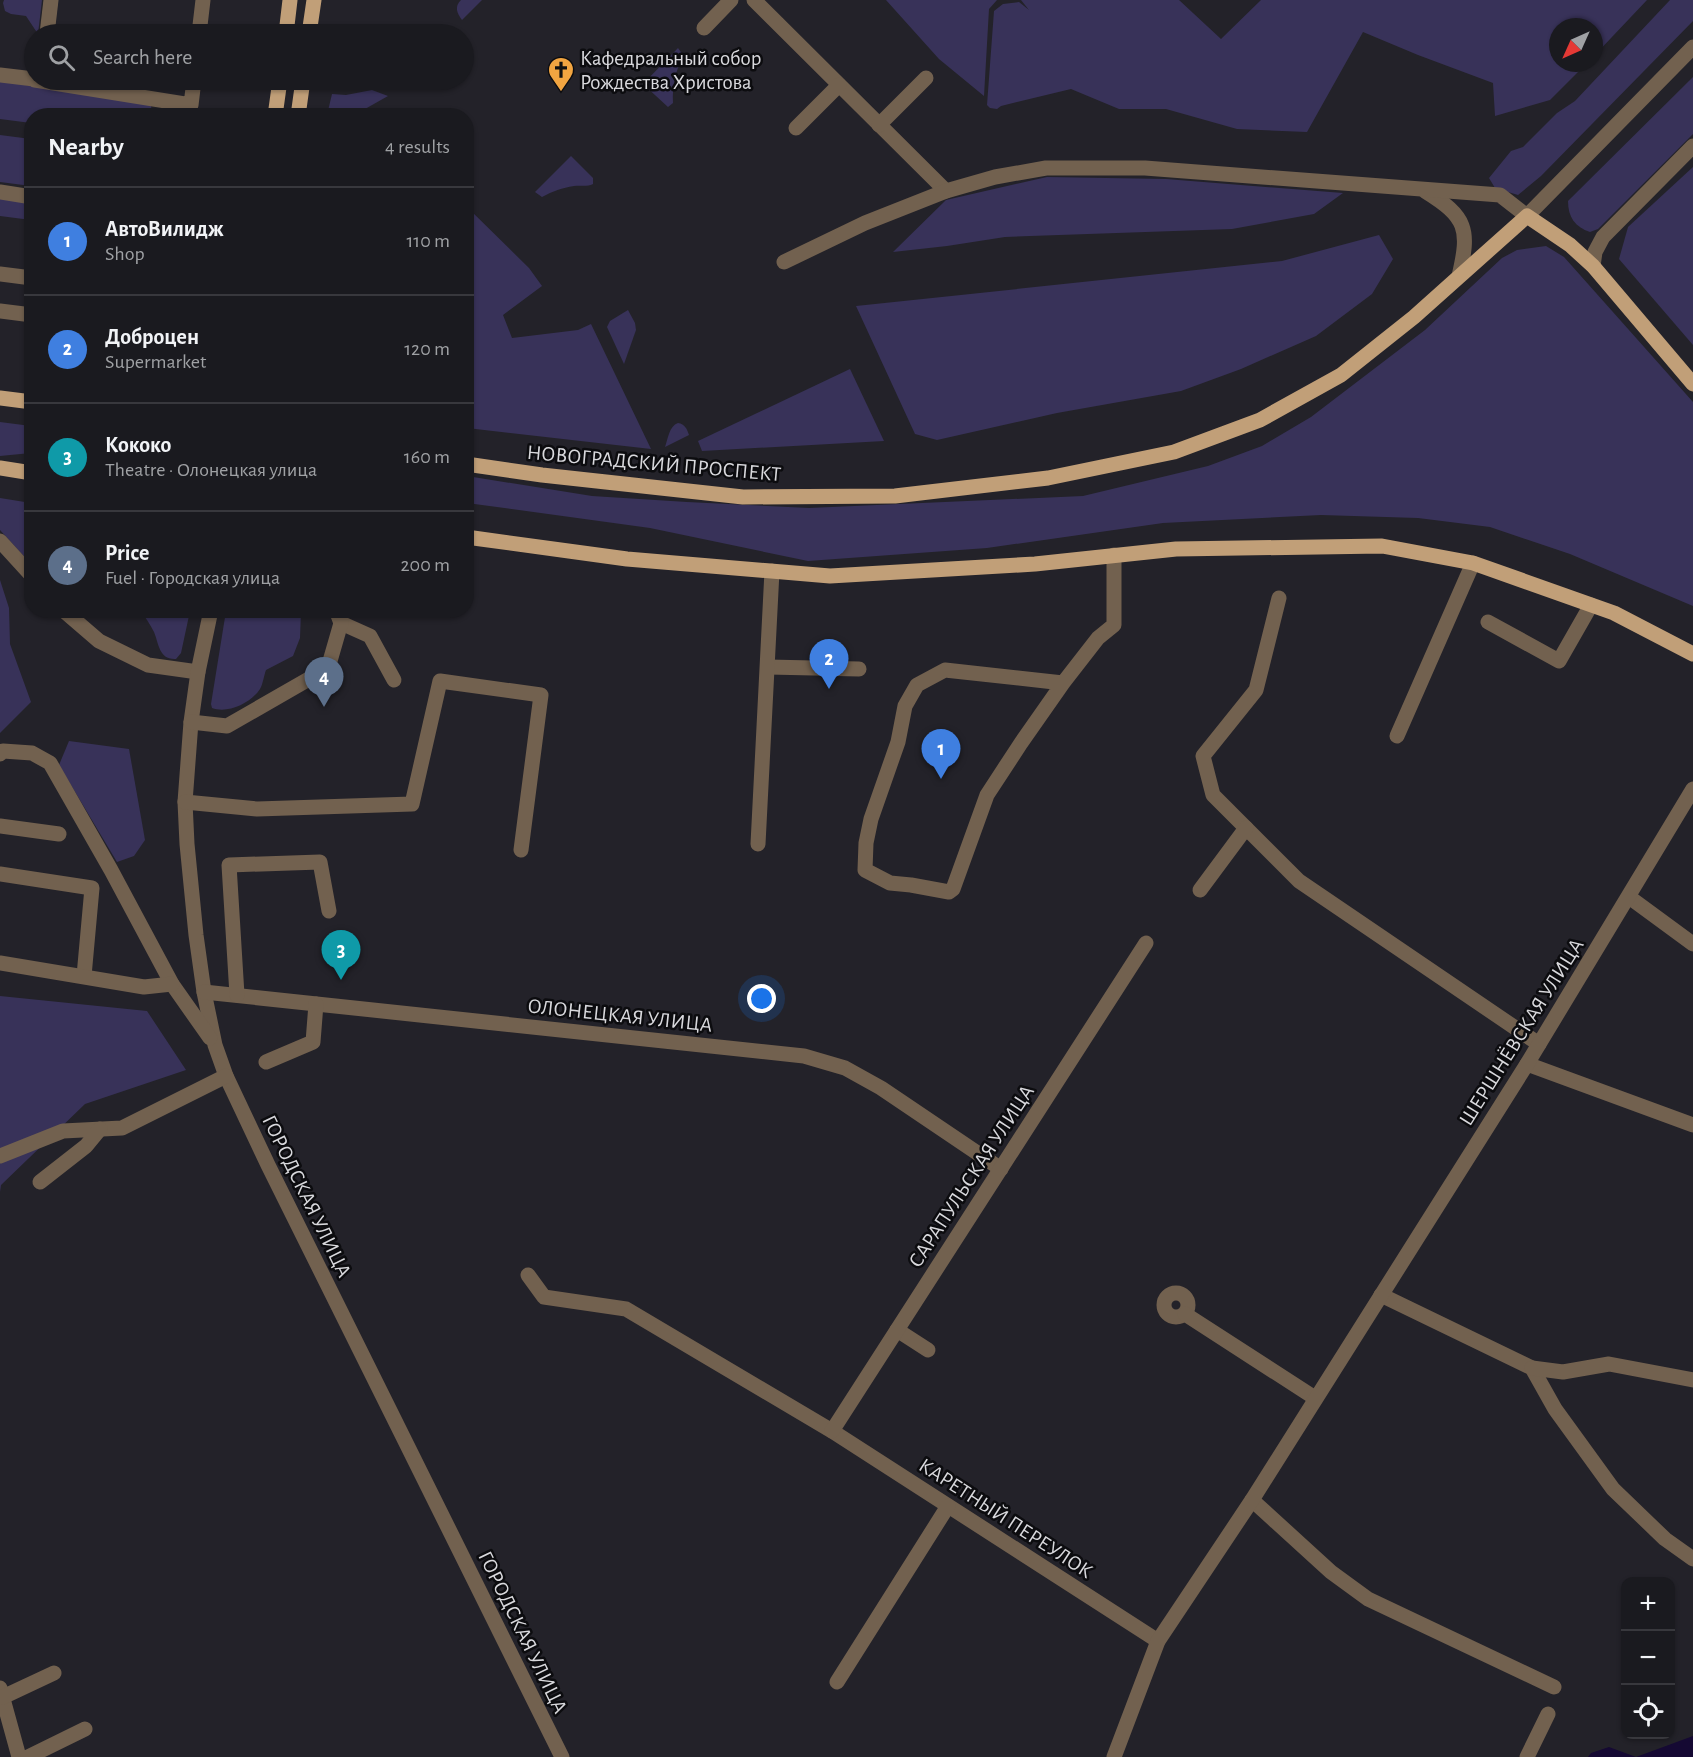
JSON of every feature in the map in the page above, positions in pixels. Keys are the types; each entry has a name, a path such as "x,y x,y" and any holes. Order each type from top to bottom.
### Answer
{"main road":[{"path":"287,24 290,0"},
{"path":"310,24 314,0"},
{"path":"276,108 279,90"},
{"path":"299,108 302,90"},
{"path":"1527,216 1570,245 1593,266 1693,384"},
{"name":"НОВОГРАДСКИЙ ПРОСПЕКТ","path":"474,465 743,497 895,496 1048,478 1174,452 1260,420 1341,375 1414,317 1527,216"},
{"path":"0,398 24,401"},
{"path":"0,468 24,472"},
{"path":"474,538 627,559 830,576 1035,564 1176,549 1382,546 1473,563 1614,613 1693,654"}],"street":[{"path":"48,24 51,0"},
{"path":"200,24 203,0"},
{"path":"704,28 731,0"},
{"path":"754,0 946,191"},
{"path":"784,262 865,223 946,191 995,177 1046,168 1145,168 1500,195 1527,216 1693,47"},
{"path":"0,75 24,78"},
{"path":"879,124 926,78"},
{"path":"796,128 839,85"},
{"path":"99,90 191,105 193,90"},
{"path":"1593,266 1595,252 1603,237 1693,146"},
{"path":"1422,189 1443,202 1460,219 1464,230 1466,250 1460,276"},
{"path":"0,192 24,196"},
{"path":"0,274 24,277"},
{"path":"0,311 24,314"},
{"path":"0,541 24,567"},
{"path":"1063,683 945,670 917,686 905,706 898,741 871,819 866,843 865,870 890,883 949,892 953,889 987,795 1063,683 1098,638 1114,625 1114,555"},
{"path":"1397,736 1473,563"},
{"path":"758,844 772,571"},
{"path":"1279,598 1256,690 1203,756 1213,795 1299,881 1539,1044"},
{"path":"1488,622 1559,661 1591,605"},
{"path":"72,618 99,641 148,665 198,672"},
{"name":"ГОРОДСКАЯ УЛИЦА","path":"209,618 191,722 185,802 189,866 204,992 216,1045 226,1076 268,1166 562,1757"},
{"path":"191,722 227,726 328,668 338,618"},
{"path":"340,618 370,636 394,680"},
{"path":"768,667 859,669"},
{"path":"185,802 257,809 412,804 440,681 541,695 521,850"},
{"path":"0,754 3,751 32,753 50,763 172,984 216,1045"},
{"name":"ШЕРШНЁВСКАЯ УЛИЦА","path":"1114,1757 1158,1641 1252,1500 1527,1064 1693,789"},
{"path":"0,826 59,834"},
{"path":"1200,890 1246,828"},
{"path":"237,995 229,865 320,862 329,911"},
{"path":"0,874 92,888 84,976"},
{"path":"1629,897 1693,944"},
{"name":"САРАПУЛЬСКАЯ УЛИЦА","path":"832,1431 1146,943"},
{"path":"0,963 144,987 172,984"},
{"name":"ОЛОНЕЦКАЯ УЛИЦА","path":"204,992 804,1056 845,1068 881,1088 1001,1169"},
{"path":"266,1062 313,1042 316,1005"},
{"path":"1527,1064 1693,1125"},
{"path":"0,1156 63,1131 122,1128 226,1076"},
{"path":"40,1182 86,1146 100,1129"},
{"name":"КАРЕТНЫЙ ПЕРЕУЛОК","path":"528,1275 544,1297 626,1309 832,1431 1158,1641"},
{"path":"1380,1295 1532,1368 1563,1372 1609,1364 1693,1380"},
{"path":"1185,1314 1315,1398"},
{"path":"894,1334 925,1354"},
{"path":"1532,1368 1555,1409 1613,1489 1665,1539 1693,1559"},
{"path":"1252,1500 1331,1572 1368,1599 1554,1687"},
{"path":"837,1682 948,1506"},
{"path":"19,1757 1,1693 54,1673"},
{"path":"1527,1757 1548,1714"},
{"path":"28,1757 85,1729"}],"shaded area":[{"path":"4,0 42,0 39,24 31,24 26,16 5,11"},
{"path":"461,0 482,0 462,20 457,10"},
{"path":"886,0 997,0 989,9 984,96 939,59"},
{"path":"1021,0 1179,0 1221,39 1261,0 1647,0 1603,46 1603,18 1549,18 1549,72 1578,72 1550,100 1495,116 1493,83 1363,32 1307,132 1237,129 1166,109 1119,109 1071,89 1001,106 997,109 990,108 987,105 994,11 1003,4 1019,2 1029,10"},
{"path":"1670,0 1693,0 1693,21 1541,176 1518,195 1495,188 1489,178 1511,151 1523,147 1557,113 1575,101"},
{"path":"678,48 683,55 675,78 673,103 668,107 643,84"},
{"path":"1693,77 1693,134 1598,229 1590,232 1576,224 1569,212 1568,201"},
{"path":"0,81 24,85 24,90 57,90 151,105 151,108 24,108 24,122 0,119"},
{"path":"372,90 388,96 367,108 329,108 332,94 346,95"},
{"path":"0,135 24,138 24,185 0,182"},
{"path":"571,156 593,178 593,184 565,188 542,197 535,192"},
{"path":"1693,167 1693,345 1619,259 1628,227"},
{"path":"1047,177 1166,179 1343,193 1314,214 1232,229 1005,237 893,252 946,200"},
{"path":"0,197 24,201 24,219 0,216"},
{"path":"474,214 529,268 542,286 503,315 512,338 578,330 591,324 651,449 474,429"},
{"path":"1379,235 1393,259 1372,294 1316,336 1241,369 1181,391 1057,413 937,440 915,434 856,306 1282,261"},
{"path":"1546,246 1564,257 1693,402 1693,606 1570,554 1490,527 1418,518 1321,515 1163,523 987,548 808,561 650,528 474,504 474,477 592,496 809,508 1083,496 1208,466 1262,446 1311,417 1425,330 1502,258 1517,250"},
{"path":"628,310 636,330 624,364 607,327 610,321"},
{"path":"850,369 884,441 702,451 698,441"},
{"path":"0,422 24,425 24,454 0,456"},
{"path":"678,423 684,426 689,435 665,447 671,430"},
{"path":"0,498 24,502 24,556 0,530"},
{"path":"0,580 9,608 10,644 31,702 0,733"},
{"path":"145,618 188,618 181,653 176,659 170,659 163,654"},
{"path":"225,618 301,618 300,638 293,656 266,670 260,689 251,699 225,710 212,708"},
{"path":"69,741 129,749 145,840 134,856 117,862 59,765"},
{"path":"0,996 147,1011 186,1070 85,1104 1,1185 0,1192"},
{"path":"1693,1736 1693,1757 1636,1757"},
{"path":"1609,1747 1636,1757 1588,1757 1591,1753"}],"place":[{"name":"Кафедральный собор Рождества Христова","path":"561,93"},
{"name":"Доброцен","path":"829,689"},
{"name":"Price","path":"324,707"},
{"name":"АвтоВилидж","path":"941,779"},
{"name":"Кококо","path":"341,980"}]}
